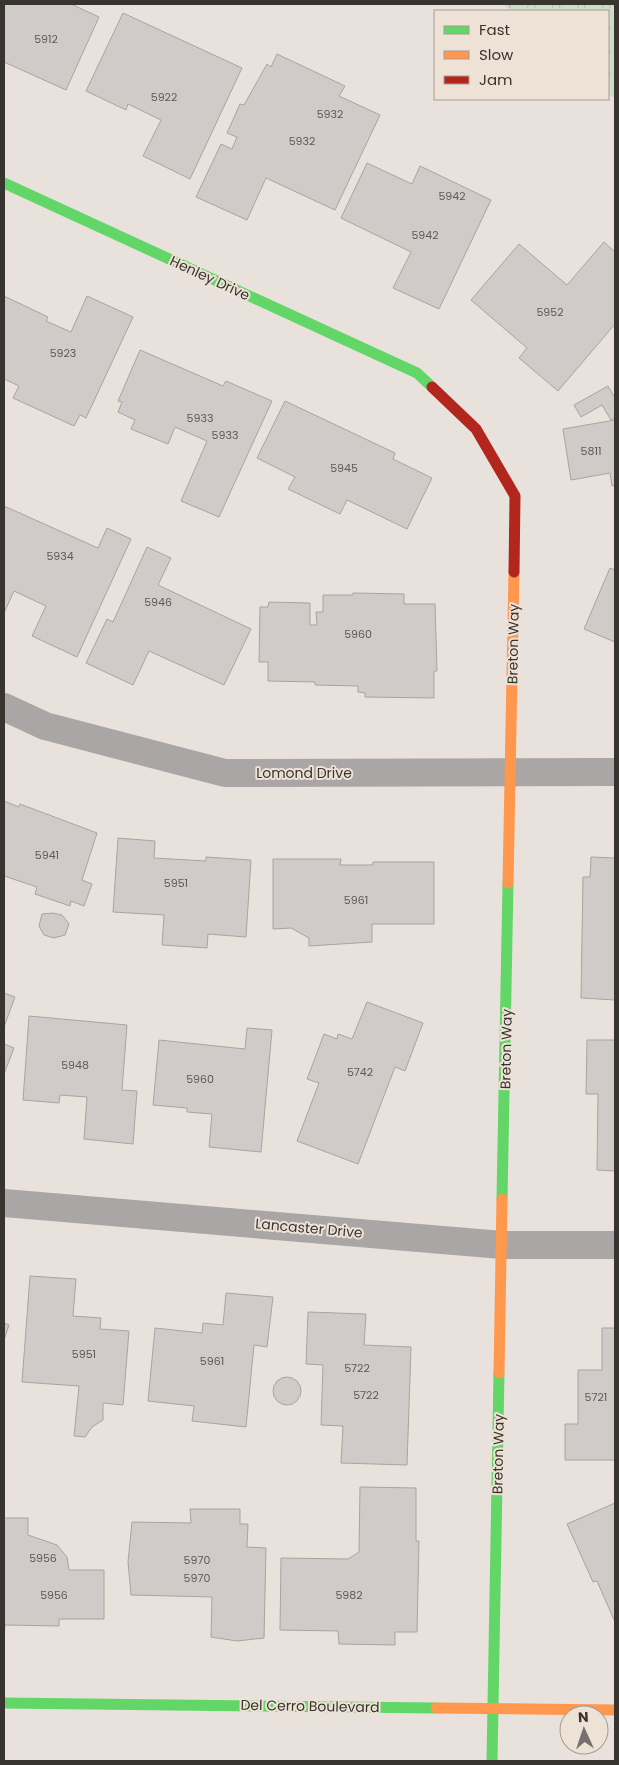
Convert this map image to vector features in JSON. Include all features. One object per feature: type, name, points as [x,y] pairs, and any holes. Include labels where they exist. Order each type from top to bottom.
[{"type":"street","name":"Henley Drive","points":[[4,183],[416,373]]},
{"type":"street","name":"Breton Way","points":[[416,373],[476,429],[515,496],[512,771],[492,1761]]},
{"type":"street","name":"Lomond Drive","points":[[4,707],[45,726],[225,774],[512,771],[615,772]]},
{"type":"street","name":"Lancaster Drive","points":[[4,1203],[502,1245],[615,1245]]},
{"type":"street","name":"Del Cerro Boulevard","points":[[4,1702],[615,1710]]},
{"type":"green space","points":[[503,4],[615,4],[615,99],[609,94],[609,10],[510,10]]},
{"type":"building","points":[[4,4],[71,4],[99,17],[66,90],[4,62]]},
{"type":"building","points":[[123,13],[242,68],[190,179],[143,156],[161,120],[128,104],[126,110],[86,91]]},
{"type":"building","points":[[277,54],[345,86],[339,96],[380,115],[335,210],[266,178],[247,220],[196,197],[221,144],[232,149],[237,137],[227,133],[240,104],[244,105],[267,64],[271,67]]},
{"type":"building","points":[[367,163],[412,184],[420,166],[491,200],[439,309],[393,288],[411,252],[341,218]]},
{"type":"building","points":[[604,242],[615,252],[615,324],[558,391],[519,358],[527,348],[471,300],[519,244],[567,285]]},
{"type":"building","points":[[4,296],[48,317],[46,321],[71,332],[87,296],[133,317],[86,418],[80,415],[74,426],[13,398],[19,386],[4,379]]},
{"type":"building","points":[[140,350],[223,386],[226,381],[272,401],[219,517],[181,501],[207,441],[175,427],[168,444],[131,429],[135,420],[118,412],[122,402],[118,401]]},
{"type":"building","points":[[608,386],[615,398],[615,418],[611,420],[602,405],[581,417],[574,405]]},
{"type":"building","points":[[285,401],[395,453],[393,459],[432,478],[407,529],[347,500],[340,514],[288,489],[295,477],[257,458]]},
{"type":"building","points":[[615,420],[615,485],[612,486],[610,473],[571,480],[563,429]]},
{"type":"building","points":[[4,506],[98,548],[107,528],[131,539],[77,657],[32,636],[46,606],[14,591],[4,613]]},
{"type":"building","points":[[147,547],[171,558],[158,585],[251,629],[224,685],[149,651],[133,685],[86,663],[107,619],[113,622]]},
{"type":"building","points":[[610,568],[615,570],[615,642],[584,629]]},
{"type":"building","points":[[353,593],[404,594],[404,604],[435,604],[437,671],[434,671],[434,698],[365,697],[365,693],[358,692],[358,686],[315,685],[315,682],[268,681],[268,662],[259,662],[260,607],[268,607],[269,602],[310,603],[310,625],[317,625],[316,612],[323,612],[323,595],[353,595]]},
{"type":"building","points":[[4,801],[19,807],[20,804],[97,833],[82,880],[92,884],[84,906],[71,901],[70,906],[35,894],[37,887],[4,876]]},
{"type":"building","points":[[118,838],[155,841],[154,858],[206,861],[206,857],[251,860],[246,937],[208,934],[207,948],[162,945],[164,915],[113,912]]},
{"type":"building","points":[[591,857],[615,858],[615,1000],[581,998],[583,877],[590,877]]},
{"type":"building","points":[[273,859],[341,859],[340,865],[373,865],[373,862],[434,862],[434,924],[372,924],[372,942],[309,946],[309,938],[291,928],[273,929]]},
{"type":"building","points":[[53,913],[62,915],[69,924],[65,935],[54,938],[44,935],[39,926],[42,914]]},
{"type":"building","points":[[4,993],[15,997],[4,1027]]},
{"type":"building","points":[[367,1002],[423,1023],[405,1071],[395,1067],[358,1164],[297,1141],[319,1083],[307,1079],[324,1034],[337,1039],[338,1034],[352,1039]]},
{"type":"building","points":[[29,1016],[127,1025],[122,1090],[137,1091],[133,1144],[84,1139],[87,1097],[60,1095],[59,1103],[23,1100]]},
{"type":"building","points":[[247,1028],[272,1030],[261,1152],[209,1147],[212,1114],[187,1112],[187,1108],[153,1105],[159,1040],[245,1049]]},
{"type":"building","points":[[587,1040],[615,1040],[615,1171],[597,1170],[598,1094],[586,1094]]},
{"type":"building","points":[[4,1044],[14,1048],[4,1074]]},
{"type":"building","points":[[30,1276],[76,1279],[73,1316],[101,1318],[100,1329],[129,1331],[123,1405],[103,1403],[103,1420],[92,1427],[85,1437],[74,1436],[79,1386],[22,1382]]},
{"type":"building","points":[[226,1293],[273,1297],[267,1347],[254,1345],[246,1427],[192,1421],[194,1406],[148,1401],[155,1328],[202,1333],[203,1323],[223,1325]]},
{"type":"building","points":[[308,1312],[366,1314],[364,1345],[411,1347],[407,1465],[341,1463],[343,1426],[321,1425],[323,1365],[306,1364]]},
{"type":"building","points":[[4,1323],[9,1325],[4,1340]]},
{"type":"building","points":[[602,1328],[615,1328],[615,1460],[565,1460],[565,1424],[578,1424],[578,1370],[602,1370]]},
{"type":"building","points":[[287,1377],[297,1381],[301,1391],[297,1401],[287,1405],[277,1401],[273,1391],[277,1381]]},
{"type":"building","points":[[360,1487],[416,1488],[416,1541],[419,1541],[417,1632],[395,1632],[395,1645],[339,1644],[338,1631],[280,1630],[281,1558],[348,1559],[359,1552]]},
{"type":"building","points":[[615,1503],[615,1622],[597,1581],[593,1582],[567,1524]]},
{"type":"building","points":[[190,1509],[240,1509],[240,1524],[248,1524],[247,1547],[266,1548],[264,1638],[237,1641],[211,1637],[212,1597],[131,1595],[128,1562],[132,1522],[191,1523]]},
{"type":"building","points":[[4,1518],[28,1518],[28,1535],[57,1545],[67,1557],[69,1570],[104,1570],[104,1619],[59,1619],[59,1626],[5,1625],[4,1638]]},
{"type":"traffic: fast","points":[[4,183],[417,373],[432,387]]},
{"type":"traffic: fast","points":[[502,1199],[508,883]]},
{"type":"traffic: fast","points":[[492,1761],[499,1373]]},
{"type":"traffic: fast","points":[[4,1703],[436,1708]]},
{"type":"traffic: slow","points":[[508,883],[514,572]]},
{"type":"traffic: slow","points":[[499,1373],[502,1199]]},
{"type":"traffic: slow","points":[[436,1708],[615,1710]]},
{"type":"traffic: jam","points":[[432,387],[476,429],[515,496],[514,572]]}]
